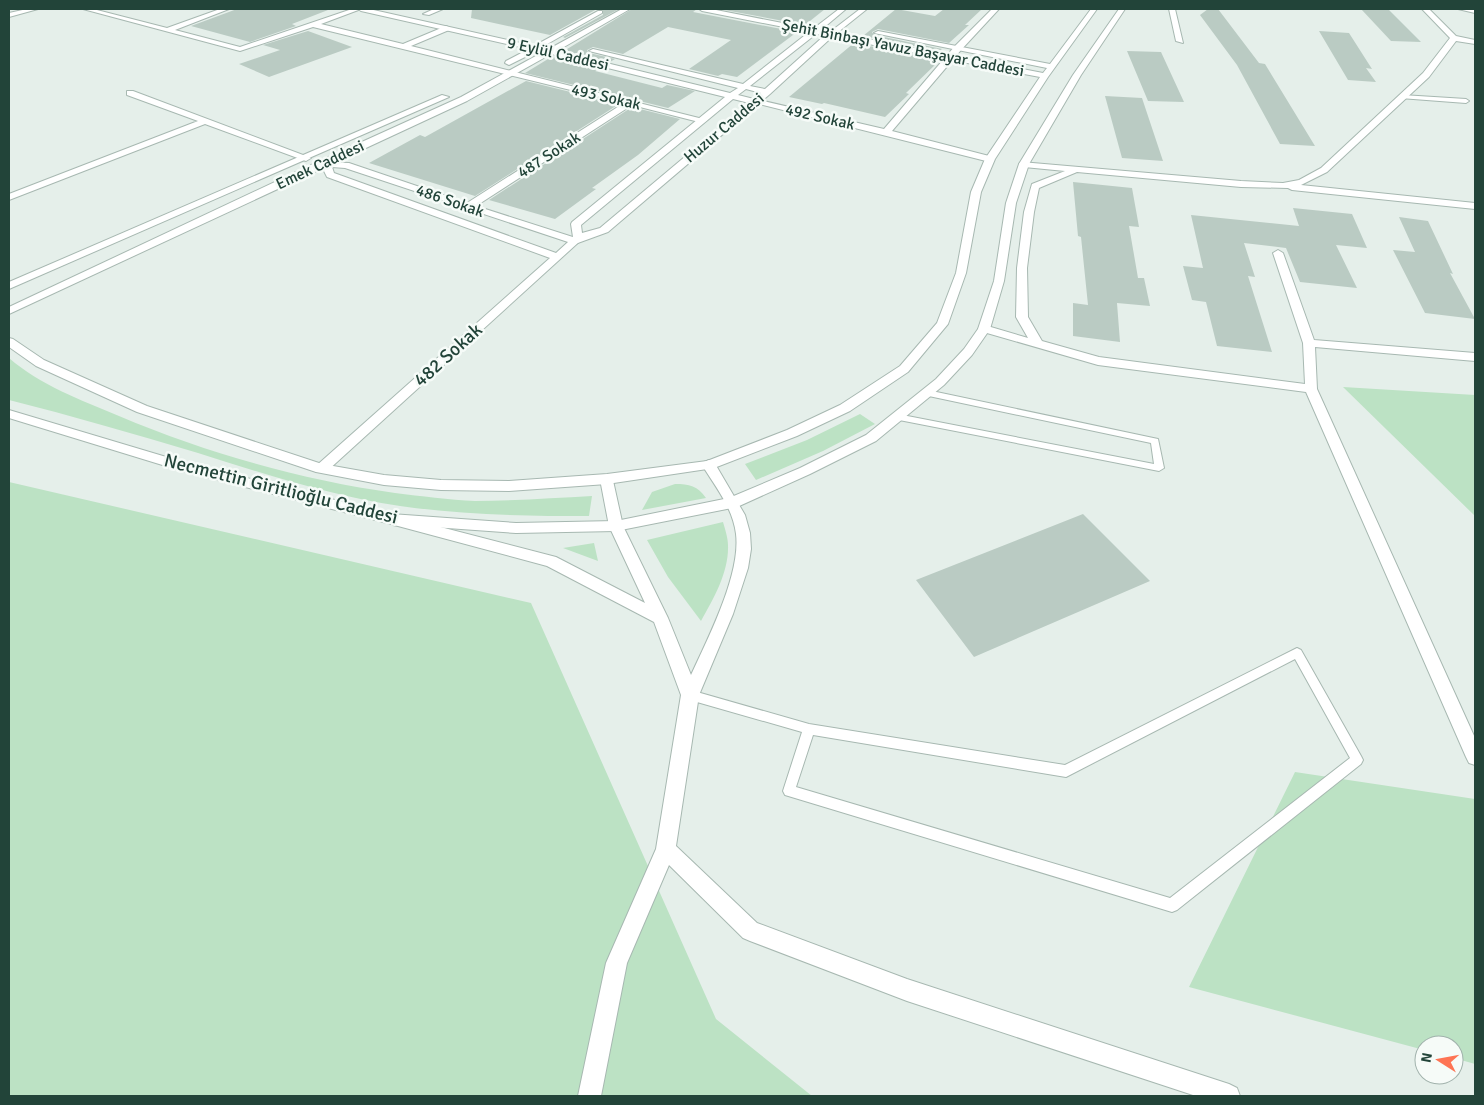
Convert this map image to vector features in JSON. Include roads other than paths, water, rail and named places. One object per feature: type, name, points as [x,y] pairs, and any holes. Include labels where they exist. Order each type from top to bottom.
[{"type":"street","points":[[9,15],[35,9]]},
{"type":"street","points":[[86,9],[240,49],[359,9]]},
{"type":"street","points":[[167,30],[226,9]]},
{"type":"street","name":"9 Eylül Caddesi","points":[[359,9],[446,28],[569,45]]},
{"type":"street","points":[[427,14],[440,9]]},
{"type":"street","name":"Emek Caddesi","points":[[9,286],[460,90],[541,42],[606,9]]},
{"type":"street","name":"Emek Caddesi","points":[[9,311],[423,119],[569,45],[627,9]]},
{"type":"street","name":"Şehit Binbaşı Yavuz Başayar Caddesi","points":[[702,9],[814,26],[830,35],[950,58],[1049,71]]},
{"type":"street","name":"Huzur Caddesi","points":[[843,9],[824,24],[814,26],[744,87],[576,224],[576,240],[604,230],[767,92],[830,35],[864,9]]},
{"type":"street","points":[[886,132],[958,48],[996,9]]},
{"type":"street","name":"Necmettin Giritlioğlu Caddesi","points":[[9,342],[40,363],[142,409],[263,452],[321,468],[384,480],[441,485],[509,486],[607,479],[709,465],[792,433],[845,408],[904,369],[942,324],[961,273],[976,192],[990,159],[1049,71],[1094,9]]},
{"type":"street","name":"Necmettin Giritlioğlu Caddesi","points":[[9,414],[182,466],[391,519],[516,528],[616,526],[732,503],[805,471],[871,438],[940,382],[968,352],[984,329],[999,281],[1011,203],[1024,164],[1077,75],[1122,9]]},
{"type":"street","points":[[1172,9],[1180,41]]},
{"type":"street","points":[[1424,9],[1454,38],[1475,42]]},
{"type":"street","points":[[1461,9],[1475,11]]},
{"type":"street","points":[[418,13],[446,18]]},
{"type":"street","name":"493 Sokak","points":[[312,24],[702,120]]},
{"type":"street","name":"Şehit Binbaşı Yavuz Başayar Caddesi","points":[[824,24],[850,28]]},
{"type":"street","points":[[402,47],[446,28]]},
{"type":"street","name":"Şehit Binbaşı Yavuz Başayar Caddesi","points":[[870,32],[958,48],[1049,71]]},
{"type":"street","points":[[1283,186],[1302,182],[1324,170],[1426,74],[1454,38]]},
{"type":"street","name":"9 Eylül Caddesi","points":[[541,42],[552,52],[755,102]]},
{"type":"street","name":"9 Eylül Caddesi","points":[[583,48],[767,92]]},
{"type":"street","points":[[130,93],[323,164]]},
{"type":"street","name":"487 Sokak","points":[[468,207],[630,102]]},
{"type":"street","name":"492 Sokak","points":[[755,102],[886,132],[990,159]]},
{"type":"street","points":[[9,197],[205,121]]},
{"type":"street","name":"486 Sokak","points":[[323,164],[346,165],[468,207],[576,240]]},
{"type":"street","name":"486 Sokak","points":[[323,164],[330,175],[557,257]]},
{"type":"street","points":[[1024,164],[1283,186],[1475,206]]},
{"type":"street","points":[[1036,342],[1022,317],[1022,268],[1029,212],[1035,186],[1076,169]]},
{"type":"street","name":"482 Sokak","points":[[321,468],[576,240]]},
{"type":"street","points":[[1278,254],[1310,343],[1311,389],[1475,757]]},
{"type":"street","points":[[984,329],[1098,360],[1311,389]]},
{"type":"street","points":[[1310,343],[1475,357]]},
{"type":"street","points":[[589,1096],[617,963],[666,849],[690,695],[726,611],[742,565],[744,534],[732,503],[709,465]]},
{"type":"street","points":[[607,479],[616,526],[660,618],[690,695]]},
{"type":"street","points":[[391,519],[551,561],[660,618]]},
{"type":"street","points":[[666,849],[750,931],[907,990],[1229,1096]]},
{"type":"lane","points":[[1402,97],[1466,101]]},
{"type":"lane","points":[[897,417],[1159,468],[1155,441],[927,393]]},
{"type":"lane","points":[[690,695],[809,729],[1066,771],[1297,654],[1357,760],[1172,905],[789,791],[809,729]]}]
